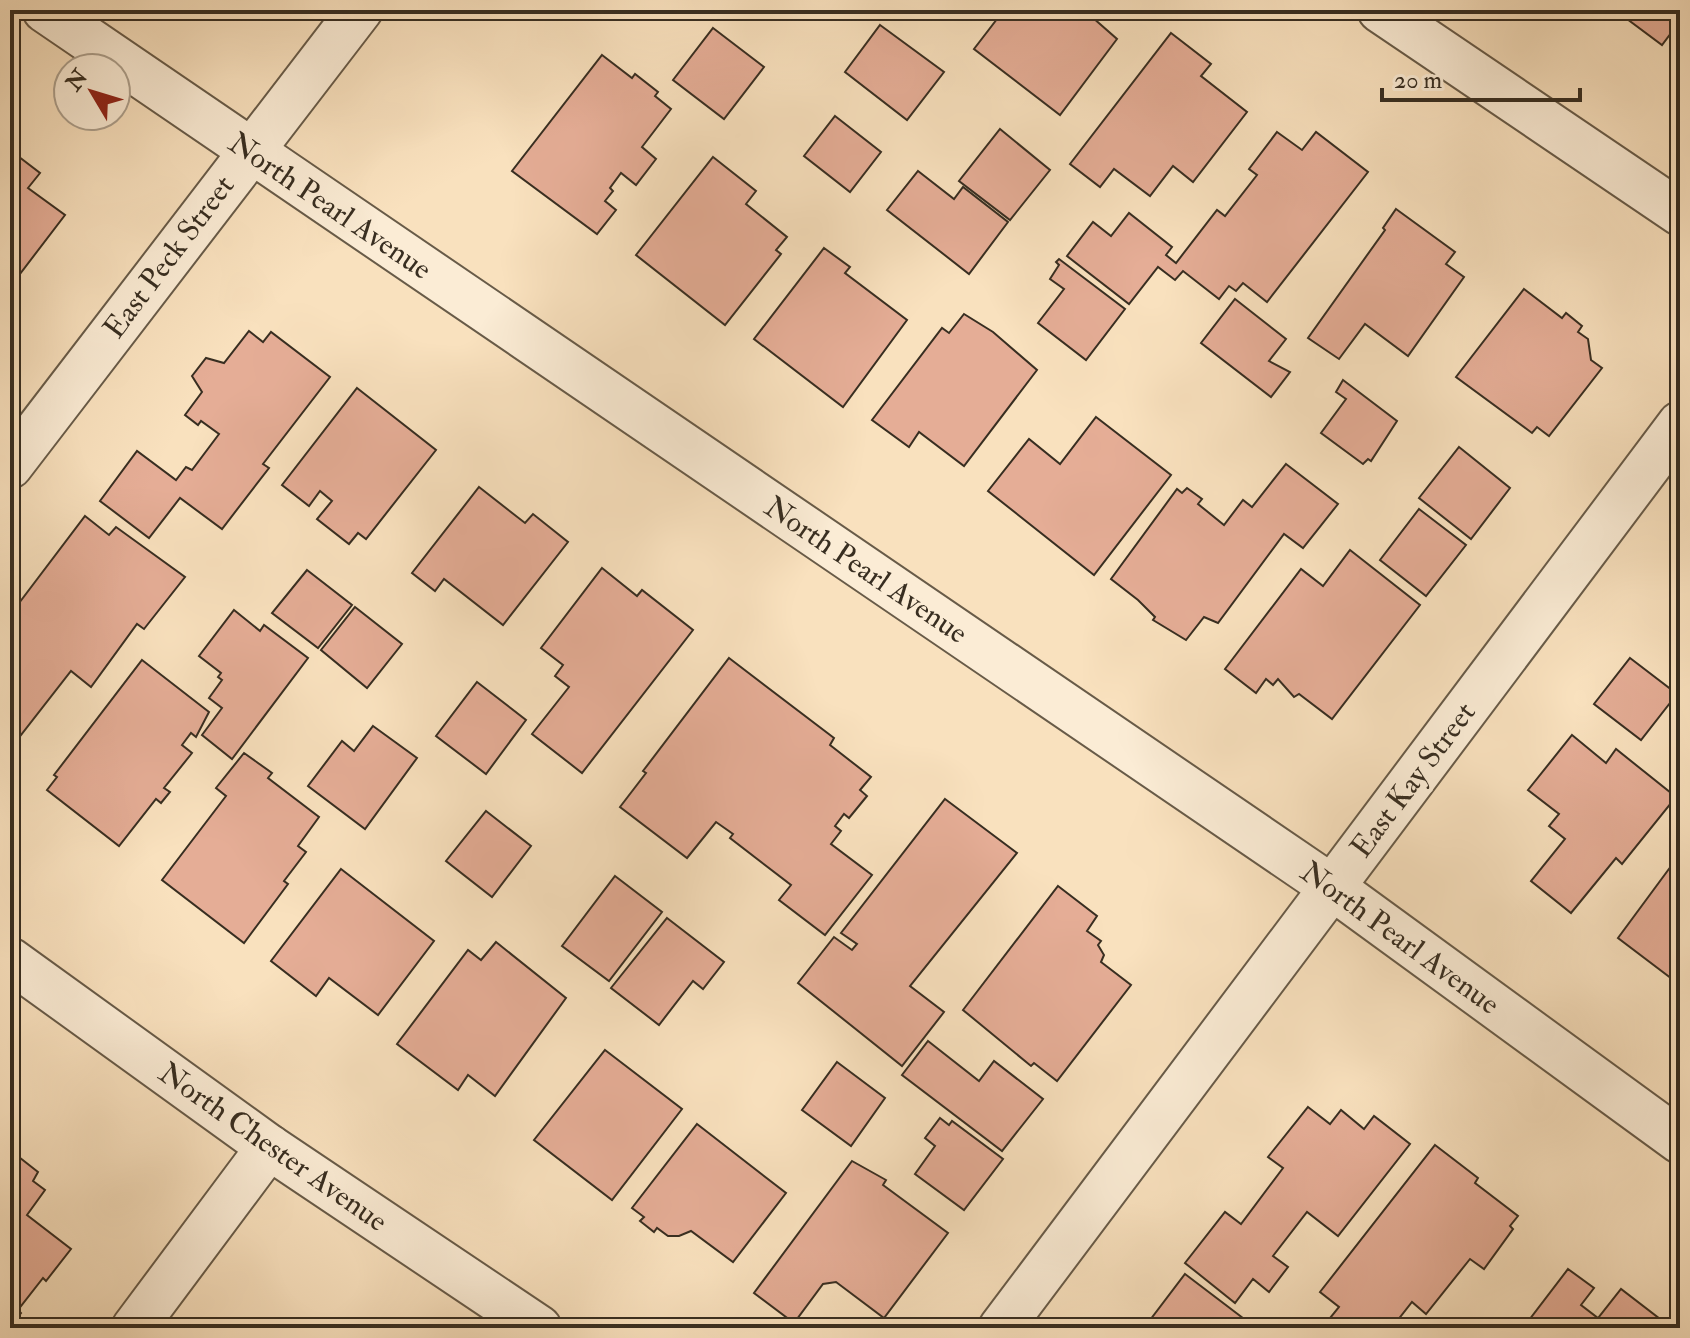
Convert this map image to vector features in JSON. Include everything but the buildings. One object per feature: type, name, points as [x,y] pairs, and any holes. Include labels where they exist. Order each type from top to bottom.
[{"type":"street","name":"North Pearl Avenue","points":[[45,10],[1333,888],[1680,1141]]},
{"type":"street","name":"East Peck Street","points":[[10,466],[360,10]]},
{"type":"street","points":[[1380,10],[1680,213]]},
{"type":"street","name":"East Kay Street","points":[[1001,1328],[1680,424]]},
{"type":"street","name":"North Chester Avenue","points":[[10,960],[269,1147],[539,1328]]},
{"type":"street","points":[[134,1328],[269,1147]]}]
